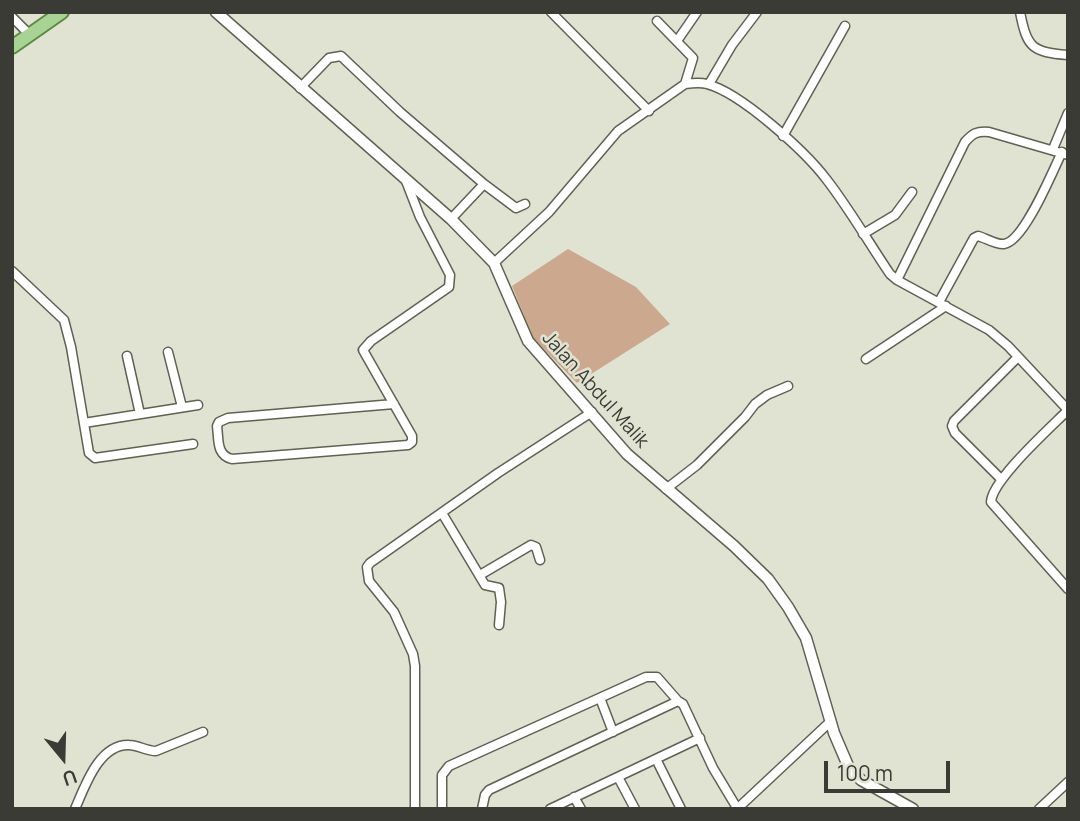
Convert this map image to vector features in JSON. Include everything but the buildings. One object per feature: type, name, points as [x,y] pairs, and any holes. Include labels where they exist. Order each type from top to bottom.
[{"type":"main road","points":[[12,47],[62,12]]},
{"type":"street","name":"Jalan Abdul Malik","points":[[216,12],[451,219],[494,263],[528,341],[627,454],[759,570],[788,607],[806,638],[831,721],[849,768],[861,780],[913,809]]},
{"type":"street","points":[[551,12],[649,111]]},
{"type":"street","points":[[677,41],[697,12]]},
{"type":"street","points":[[709,84],[732,45],[757,12]]},
{"type":"street","points":[[1020,12],[1028,42],[1033,48],[1043,53],[1068,55]]},
{"type":"street","points":[[12,17],[29,34]]},
{"type":"street","points":[[494,263],[549,212],[618,131],[685,84],[693,58],[657,21]]},
{"type":"street","points":[[783,136],[845,26]]},
{"type":"street","points":[[300,88],[329,58],[341,56],[400,112],[484,184],[516,208],[525,204]]},
{"type":"street","points":[[685,84],[709,84],[744,104],[783,136],[826,179],[897,280],[989,330],[1068,411],[1001,479],[991,497],[991,502],[1068,589]]},
{"type":"street","points":[[1052,149],[1068,113]]},
{"type":"street","points":[[866,359],[943,304],[974,238],[978,236],[1001,245],[1012,241],[1025,226],[1065,153],[989,132],[976,131],[971,134],[897,280]]},
{"type":"street","points":[[394,404],[228,418],[217,426],[220,452],[232,459],[408,446],[412,442],[412,436],[394,404],[363,353],[364,348],[449,287],[451,281],[405,181]]},
{"type":"street","points":[[451,219],[484,184]]},
{"type":"street","points":[[863,234],[895,215],[912,192]]},
{"type":"street","points":[[12,271],[64,320],[89,453],[95,458],[193,444]]},
{"type":"street","points":[[168,352],[183,407]]},
{"type":"street","points":[[127,356],[139,414]]},
{"type":"street","points":[[1001,479],[955,433],[952,426],[1018,357]]},
{"type":"street","points":[[666,489],[697,465],[755,404],[767,395],[788,386]]},
{"type":"street","points":[[84,423],[198,405]]},
{"type":"street","points":[[415,809],[413,654],[394,612],[369,581],[368,567],[498,473],[592,412]]},
{"type":"street","points":[[442,513],[485,585],[499,588],[499,625]]},
{"type":"street","points":[[480,575],[525,546],[536,547],[540,560]]},
{"type":"street","points":[[442,809],[442,775],[449,766],[646,677],[657,677],[683,704],[713,768],[737,808],[831,721]]},
{"type":"street","points":[[600,698],[613,732]]},
{"type":"street","points":[[482,809],[489,790],[678,701]]},
{"type":"street","points":[[75,809],[100,760],[108,752],[124,745],[156,751],[202,732]]},
{"type":"street","points":[[550,809],[700,738]]},
{"type":"street","points":[[656,759],[680,805],[670,809]]},
{"type":"street","points":[[618,777],[635,809]]},
{"type":"street","points":[[1039,809],[1068,782]]},
{"type":"street","points":[[575,797],[580,809]]},
{"type":"shaded area","points":[[568,249],[636,287],[670,324],[577,383],[533,338],[512,286]]}]
